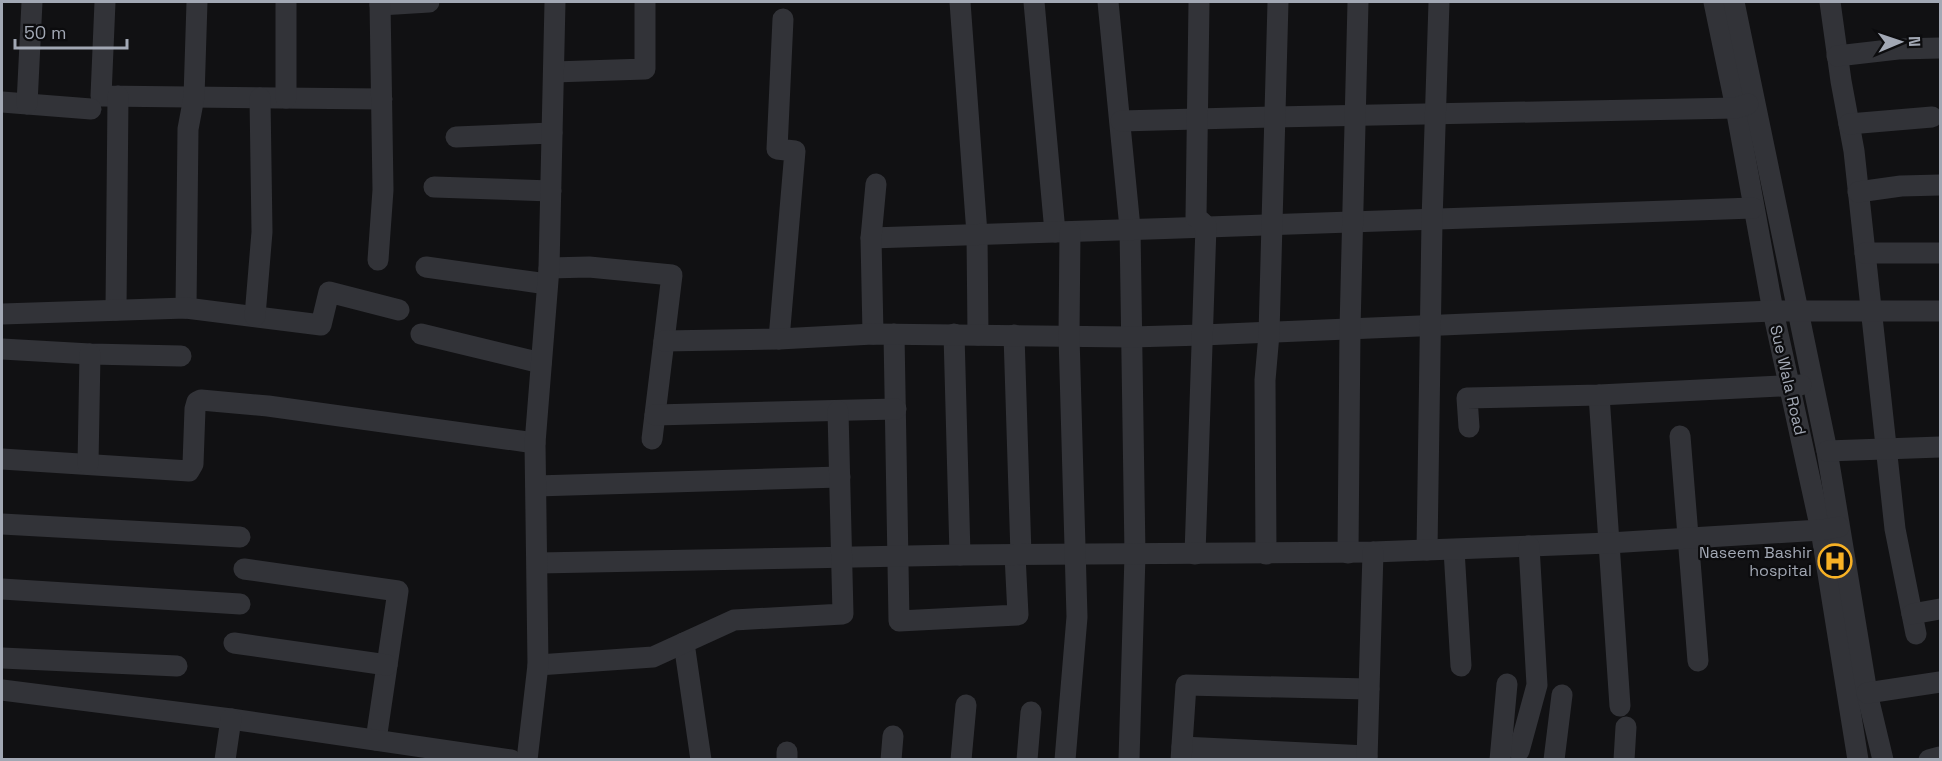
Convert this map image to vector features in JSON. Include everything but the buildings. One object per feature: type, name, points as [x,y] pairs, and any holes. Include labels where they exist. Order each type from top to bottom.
[{"type":"street","points":[[27,104],[33,2]]},
{"type":"street","points":[[105,2],[101,96],[382,99]]},
{"type":"street","points":[[186,308],[188,129],[194,97],[197,2]]},
{"type":"street","points":[[286,2],[286,98]]},
{"type":"street","points":[[378,260],[383,190],[380,3],[429,2]]},
{"type":"street","points":[[527,759],[538,665],[535,443],[548,276],[555,2]]},
{"type":"street","points":[[554,72],[645,69],[645,2]]},
{"type":"street","points":[[960,2],[976,234],[978,334]]},
{"type":"street","points":[[1034,2],[1062,232],[1069,336],[1077,617],[1065,759]]},
{"type":"street","points":[[1108,2],[1130,228],[1135,555],[1129,759]]},
{"type":"street","points":[[1195,554],[1206,226],[1196,217],[1199,2]]},
{"type":"street","points":[[1266,554],[1265,380],[1269,334],[1278,2]]},
{"type":"street","points":[[1348,552],[1350,329],[1358,2]]},
{"type":"street","points":[[1427,550],[1432,221],[1439,2]]},
{"type":"street","name":"Sue Wala Road","points":[[1714,2],[1745,105],[1753,208],[1788,386],[1830,529],[1858,759]]},
{"type":"street","points":[[1734,2],[1745,105],[1798,311],[1827,451],[1830,529],[1882,759]]},
{"type":"street","points":[[1830,2],[1858,192],[1895,529],[1914,624],[1941,609]]},
{"type":"street","points":[[779,339],[795,151],[777,148],[783,19]]},
{"type":"street","points":[[1837,56],[1898,49],[1941,48]]},
{"type":"street","points":[[116,310],[118,96]]},
{"type":"street","points":[[255,316],[262,232],[260,98]]},
{"type":"street","points":[[2,102],[91,109]]},
{"type":"street","points":[[1121,122],[1745,105]]},
{"type":"street","points":[[1849,124],[1932,117]]},
{"type":"street","points":[[456,137],[552,133]]},
{"type":"street","points":[[876,184],[871,238],[883,334],[896,410],[899,621],[1018,615],[1014,335]]},
{"type":"street","points":[[1858,192],[1901,186],[1941,185]]},
{"type":"street","points":[[434,187],[551,191]]},
{"type":"street","points":[[871,238],[1130,228],[1432,221],[1753,208]]},
{"type":"street","points":[[1865,253],[1941,253]]},
{"type":"street","points":[[426,267],[548,276],[589,267],[672,275],[652,439]]},
{"type":"street","points":[[2,314],[186,308],[321,325],[329,292],[399,310]]},
{"type":"street","points":[[664,341],[883,334],[1131,337],[1269,334],[1773,311],[1941,311]]},
{"type":"street","points":[[421,334],[541,363]]},
{"type":"street","points":[[954,334],[960,555]]},
{"type":"street","points":[[2,349],[181,356]]},
{"type":"street","points":[[88,464],[90,354]]},
{"type":"street","points":[[1469,427],[1467,398],[1599,395],[1813,383]]},
{"type":"street","points":[[1599,395],[1620,706]]},
{"type":"street","points":[[2,459],[189,471],[193,464],[195,409],[197,402],[201,400],[268,406],[535,443]]},
{"type":"street","points":[[655,416],[896,410]]},
{"type":"street","points":[[538,665],[653,657],[734,620],[843,614],[838,411]]},
{"type":"street","points":[[1680,436],[1698,661]]},
{"type":"street","points":[[1827,451],[1941,447]]},
{"type":"street","points":[[536,486],[840,477]]},
{"type":"street","points":[[2,524],[240,537]]},
{"type":"street","points":[[538,563],[960,555],[1266,554],[1454,550],[1688,539],[1830,529]]},
{"type":"street","points":[[1509,755],[1537,685],[1529,546]]},
{"type":"street","points":[[1454,550],[1461,666]]},
{"type":"street","points":[[1369,689],[1186,685],[1181,753],[1367,758],[1373,552]]},
{"type":"street","points":[[244,569],[398,591],[375,740]]},
{"type":"street","points":[[2,589],[240,604]]},
{"type":"street","points":[[234,643],[387,665]]},
{"type":"street","points":[[684,643],[702,759]]},
{"type":"street","points":[[2,658],[177,666]]},
{"type":"street","points":[[1867,693],[1941,682]]},
{"type":"street","points":[[1507,684],[1509,755]]},
{"type":"street","points":[[2,690],[231,719],[511,759]]},
{"type":"street","points":[[1554,759],[1562,695]]},
{"type":"street","points":[[961,759],[966,705]]},
{"type":"street","points":[[1027,759],[1031,712]]},
{"type":"street","points":[[225,759],[231,719]]},
{"type":"street","points":[[1624,759],[1626,727]]},
{"type":"street","points":[[891,759],[893,736]]},
{"type":"street","points":[[1929,759],[1941,757]]},
{"type":"place","name":"Naseem Bashir hospital","points":[[1835,561]]}]
